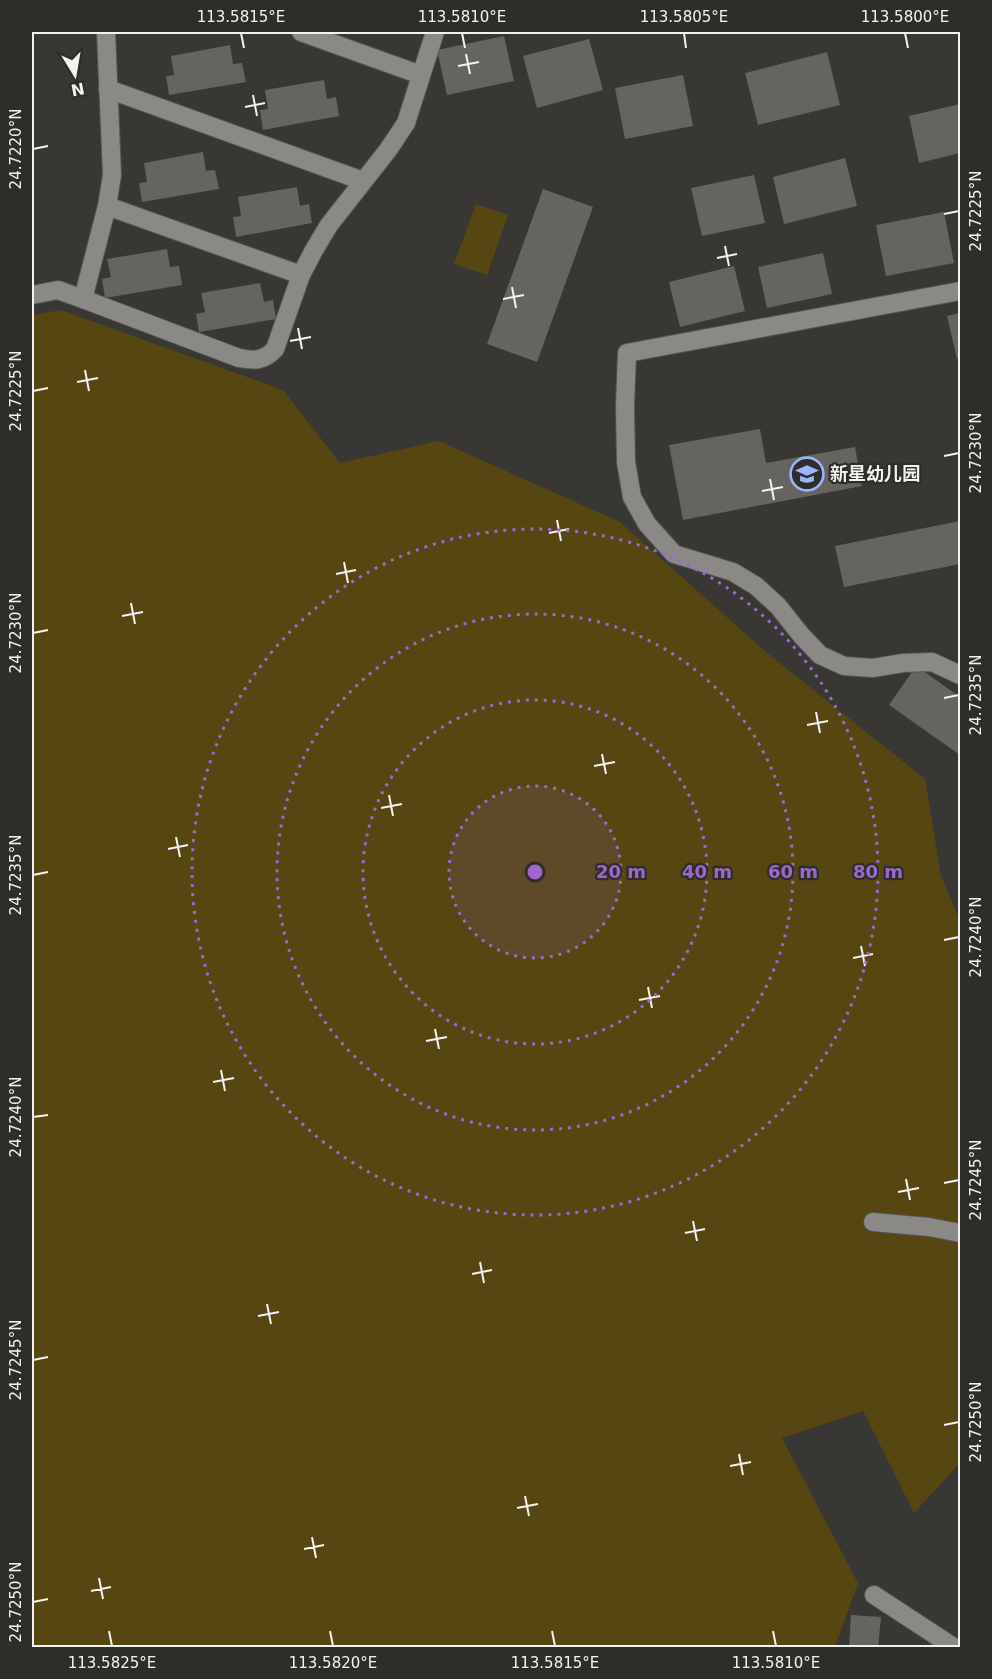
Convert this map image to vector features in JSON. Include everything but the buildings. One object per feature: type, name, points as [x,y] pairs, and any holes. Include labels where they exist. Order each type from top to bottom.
[{"type":"street","points":[[83,299],[107,206],[112,175],[106,32]]},
{"type":"street","points":[[302,32],[421,75]]},
{"type":"street","points":[[32,295],[58,290],[239,358],[261,360],[270,355],[279,340],[301,275],[314,250],[329,225],[388,150],[406,123],[435,32]]},
{"type":"street","points":[[108,89],[363,181]]},
{"type":"street","points":[[107,206],[301,275]]},
{"type":"street","points":[[960,291],[627,353],[625,406],[626,462],[633,497],[647,524],[674,554],[733,572],[756,586],[778,606],[820,656],[844,666],[873,668],[903,663],[932,662],[960,675]]},
{"type":"street","points":[[873,1222],[929,1227],[960,1233]]},
{"type":"street","points":[[874,1595],[956,1647]]},
{"type":"shaded area","points":[[476,204],[508,215],[487,275],[454,264]]},
{"type":"shaded area","points":[[61,310],[283,390],[340,463],[439,441],[620,522],[766,652],[925,779],[941,876],[960,921],[960,1463],[914,1513],[863,1411],[782,1438],[858,1583],[835,1647],[32,1648],[32,315]]},
{"type":"place","name":"新星幼儿园","points":[[807,474]]}]
